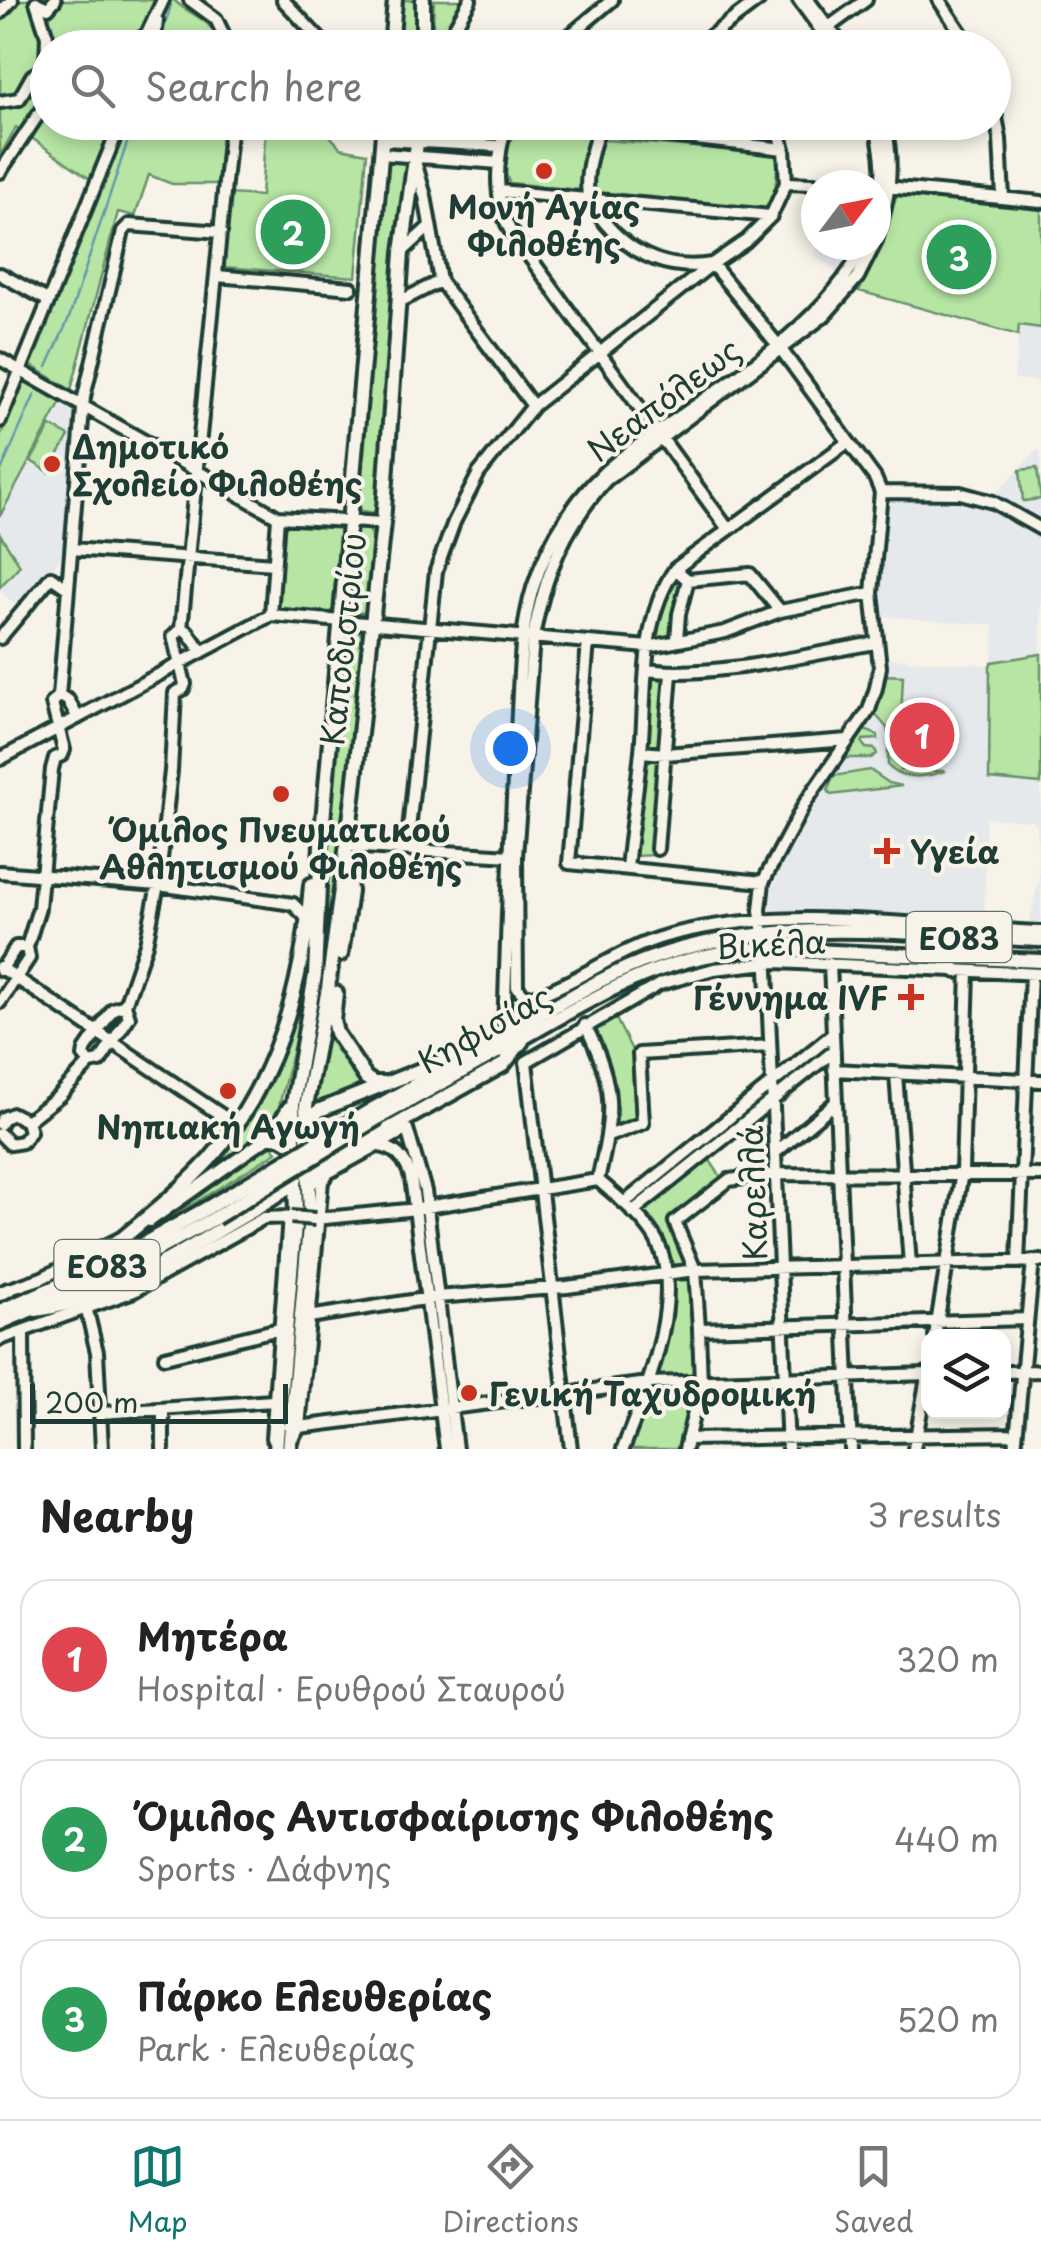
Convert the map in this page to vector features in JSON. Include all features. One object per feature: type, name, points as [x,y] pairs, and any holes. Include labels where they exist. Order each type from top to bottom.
[{"type":"main road","points":[[393,30],[396,0]]},
{"type":"main road","points":[[423,0],[423,30]]},
{"type":"main road","name":"Καποδιστρίου","points":[[274,1449],[295,1180],[294,1091],[315,975],[321,844],[383,140]]},
{"type":"main road","name":"Καποδιστρίου","points":[[290,1446],[309,1235],[306,1120],[347,846],[382,523],[402,252],[418,140]]},
{"type":"main road","points":[[124,1237],[211,1158],[236,1124],[267,1069],[288,1020],[300,976],[312,871],[321,844]]},
{"type":"main road","points":[[347,846],[350,892],[334,1029],[361,1074],[374,1082],[388,1082]]},
{"type":"main road","name":"Κηφισίας","points":[[376,1114],[656,968],[724,952],[877,933],[970,932],[1041,940]]},
{"type":"main road","name":"Κηφισίας","points":[[0,1323],[113,1274],[499,1038],[643,961],[705,944],[1041,962]]},
{"type":"main road","points":[[942,957],[963,971]]},
{"type":"main road","points":[[309,1189],[314,1175],[503,1065],[527,1035]]},
{"type":"main road","points":[[325,1170],[292,1145],[306,1120],[320,1110],[499,1038]]},
{"type":"main road","points":[[406,1130],[438,1111],[464,1088]]},
{"type":"main road","points":[[260,1142],[283,1120],[294,1091]]},
{"type":"main road","points":[[36,1310],[68,1305],[124,1284],[270,1199],[295,1180],[306,1159]]},
{"type":"main road","points":[[270,1199],[287,1200],[292,1216]]},
{"type":"main road","name":"Κηφισίας","points":[[0,1311],[212,1213]]},
{"type":"street","points":[[0,13],[12,0]]},
{"type":"street","points":[[35,1],[48,8],[54,0]]},
{"type":"street","points":[[151,30],[163,0]]},
{"type":"street","points":[[190,0],[216,19],[221,30]]},
{"type":"street","points":[[283,0],[311,30]]},
{"type":"street","points":[[454,30],[470,0]]},
{"type":"street","points":[[720,30],[759,0]]},
{"type":"street","points":[[798,0],[826,29]]},
{"type":"street","points":[[808,0],[826,29]]},
{"type":"street","points":[[826,29],[866,0]]},
{"type":"street","points":[[939,0],[959,30]]},
{"type":"street","points":[[35,1],[45,30]]},
{"type":"street","points":[[576,30],[610,1]]},
{"type":"street","points":[[0,102],[19,100],[30,80]]},
{"type":"street","points":[[0,172],[30,127]]},
{"type":"street","points":[[0,421],[114,140]]},
{"type":"street","points":[[182,629],[229,140]]},
{"type":"street","points":[[501,140],[500,204],[510,230],[728,529]]},
{"type":"street","points":[[595,140],[591,150],[588,199],[625,244],[655,260],[684,266],[712,264]]},
{"type":"street","points":[[716,140],[784,149]]},
{"type":"street","points":[[407,849],[436,571],[454,522],[479,474],[533,406],[712,264],[746,242],[771,216],[786,183],[781,140]]},
{"type":"street","name":"Νεαπόλεως","points":[[879,140],[882,170]]},
{"type":"street","name":"Νεαπόλεως","points":[[887,170],[891,152],[888,140]]},
{"type":"street","points":[[1000,140],[1003,198]]},
{"type":"street","points":[[417,155],[499,146]]},
{"type":"street","points":[[382,147],[417,155],[499,162]]},
{"type":"street","points":[[417,155],[440,281],[533,406]]},
{"type":"street","points":[[786,183],[801,184]]},
{"type":"street","points":[[891,188],[1041,202]]},
{"type":"street","points":[[499,190],[771,216]]},
{"type":"street","points":[[54,758],[64,750],[52,703],[58,696],[84,406],[124,231],[130,225],[221,232]]},
{"type":"street","points":[[402,252],[428,227]]},
{"type":"street","name":"Νεαπόλεως","points":[[779,348],[833,292],[856,260]]},
{"type":"street","name":"Νεαπόλεως","points":[[499,1038],[532,592],[559,529],[602,475],[840,300],[866,260]]},
{"type":"street","points":[[588,642],[569,863],[763,882],[804,804],[872,700],[880,667],[872,593],[880,492],[875,478],[712,264]]},
{"type":"street","points":[[0,274],[49,300]]},
{"type":"street","points":[[217,276],[351,288]]},
{"type":"street","points":[[399,302],[440,281]]},
{"type":"street","points":[[0,358],[278,517],[382,523]]},
{"type":"street","points":[[626,868],[654,610],[675,570],[848,442]]},
{"type":"street","points":[[880,492],[960,494],[993,502],[1041,529]]},
{"type":"street","points":[[271,615],[278,517]]},
{"type":"street","points":[[72,550],[274,564]]},
{"type":"street","points":[[675,570],[688,580],[750,574],[780,611]]},
{"type":"street","points":[[0,638],[50,577],[67,588]]},
{"type":"street","points":[[678,640],[679,614],[688,580]]},
{"type":"street","points":[[0,759],[271,615],[648,647],[725,632],[780,611],[872,593]]},
{"type":"street","points":[[182,629],[202,652]]},
{"type":"street","points":[[27,1121],[90,1064],[100,1061],[129,1016],[125,1005],[146,944],[158,885],[172,771],[176,693],[185,684],[172,636],[182,629]]},
{"type":"street","points":[[647,670],[671,673],[875,643]]},
{"type":"street","points":[[657,849],[671,673]]},
{"type":"street","points":[[159,674],[176,693]]},
{"type":"street","points":[[58,696],[68,700],[78,718]]},
{"type":"street","points":[[39,738],[47,754],[54,758]]},
{"type":"street","points":[[640,752],[665,754],[848,740]]},
{"type":"street","points":[[0,1002],[30,958],[27,948],[40,908],[54,758]]},
{"type":"street","points":[[347,846],[512,856]]},
{"type":"street","name":"Νεαπόλεως","points":[[512,856],[517,980],[521,993],[530,998],[664,936],[760,920]]},
{"type":"street","points":[[0,872],[158,885],[292,904],[308,919]]},
{"type":"street","name":"Καρελλά","points":[[763,882],[760,920],[773,1100],[787,1443]]},
{"type":"street","points":[[760,920],[970,932],[1041,932]]},
{"type":"street","points":[[27,948],[16,947],[1,969],[236,1124]]},
{"type":"street","name":"Βικέλα","points":[[540,1190],[526,1062],[660,984],[765,949],[830,964],[1036,974]]},
{"type":"street","points":[[830,964],[851,1449]]},
{"type":"street","points":[[936,1329],[962,1172],[963,971]]},
{"type":"street","points":[[1018,1262],[1026,1080],[1036,974]]},
{"type":"street","points":[[90,1064],[84,1054],[115,1006],[125,1005]]},
{"type":"street","points":[[585,1026],[602,1058],[612,1104],[598,1180]]},
{"type":"street","points":[[628,1208],[833,1034]]},
{"type":"street","points":[[608,1136],[643,1123],[639,1054],[770,1046]]},
{"type":"street","points":[[628,1208],[834,1051]]},
{"type":"street","points":[[834,1070],[1041,1081]]},
{"type":"street","points":[[896,1074],[910,1266]]},
{"type":"street","points":[[775,1153],[836,1102]]},
{"type":"street","points":[[0,1124],[3,1118],[14,1114],[27,1121],[30,1132],[22,1142],[12,1144],[1,1138]]},
{"type":"street","points":[[290,1446],[299,1427],[316,1220],[325,1170],[406,1130],[421,1208],[446,1408],[456,1449]]},
{"type":"street","points":[[3,1292],[42,1278],[124,1237],[168,1210],[260,1142],[274,1137],[292,1145]]},
{"type":"street","points":[[378,1146],[392,1150],[406,1164],[421,1208]]},
{"type":"street","points":[[1016,1434],[850,1435],[787,1443],[686,1444],[701,1383],[699,1328],[695,1270],[675,1222],[729,1180],[776,1174],[1041,1174]]},
{"type":"street","points":[[0,1340],[87,1311],[150,1283],[264,1218],[292,1216],[316,1220],[598,1180]]},
{"type":"street","points":[[598,1180],[656,1238],[669,1273],[649,1384],[622,1449]]},
{"type":"street","points":[[540,1190],[571,1449]]},
{"type":"street","points":[[274,1449],[273,1401],[292,1216]]},
{"type":"street","points":[[309,1317],[432,1298],[695,1270],[1037,1261],[1027,1319],[1015,1449]]},
{"type":"street","points":[[87,1311],[97,1352],[102,1449]]},
{"type":"street","points":[[699,1328],[1027,1319]]},
{"type":"street","points":[[165,1357],[279,1329]]},
{"type":"street","points":[[23,1333],[24,1449]]},
{"type":"street","points":[[1011,1372],[1041,1371]]},
{"type":"street","points":[[299,1427],[649,1384],[921,1373]]},
{"type":"street","points":[[101,1413],[273,1401]]},
{"type":"street","points":[[446,1408],[446,1449]]},
{"type":"street","points":[[163,1449],[164,1410]]},
{"type":"street","points":[[914,1449],[921,1412]]},
{"type":"shaded area","points":[[822,260],[849,260],[839,275]]},
{"type":"shaded area","points":[[1019,324],[1041,328],[1041,394],[1037,381],[1014,379]]},
{"type":"shaded area","name":"Δημοτικό Σχολείο Φιλοθέης","points":[[61,402],[80,413],[68,548],[21,610],[0,591],[20,565],[0,534],[0,516]]},
{"type":"shaded area","points":[[1037,450],[1041,451],[1041,523],[1019,513],[997,492]]},
{"type":"shaded area","points":[[905,484],[970,492],[1041,527],[1041,654],[992,662],[994,625],[879,616],[875,593],[891,486]]},
{"type":"shaded area","name":"Υγεία","points":[[880,658],[990,665],[989,778],[1041,784],[1041,927],[1028,927],[1039,879],[1037,827],[1032,821],[986,818],[984,924],[770,916],[772,889],[811,801],[868,719]]},
{"type":"green space","points":[[0,0],[174,0],[212,29],[30,30],[30,137],[16,127],[0,156]]},
{"type":"green space","points":[[402,0],[420,0],[419,30],[400,30]]},
{"type":"green space","points":[[434,0],[463,0],[447,30],[433,30]]},
{"type":"green space","points":[[35,140],[221,140],[218,184],[172,184],[149,175],[135,216],[118,212],[71,390],[29,364],[100,186]]},
{"type":"green space","points":[[265,140],[334,140],[341,148],[367,153],[356,277],[223,267],[229,194],[261,196]]},
{"type":"green space","points":[[510,140],[589,140],[585,186],[580,190],[510,183],[505,170]]},
{"type":"green space","points":[[604,140],[773,153],[778,159],[774,202],[767,209],[597,195],[592,192],[598,146]]},
{"type":"green space","points":[[386,158],[408,160],[408,165],[377,506],[373,513],[355,511]]},
{"type":"green space","points":[[897,193],[1041,202],[1041,328],[1019,325],[1018,335],[859,291],[875,260],[891,260],[891,215]]},
{"type":"green space","points":[[24,379],[61,402],[0,516],[0,437]]},
{"type":"green space","points":[[51,426],[69,436],[49,472],[31,461]]},
{"type":"green space","points":[[1037,468],[1041,499],[1023,501],[1020,470]]},
{"type":"green space","points":[[279,523],[340,528],[332,618],[276,611]]},
{"type":"green space","points":[[356,529],[372,534],[364,613],[350,612],[347,603]]},
{"type":"green space","points":[[0,534],[20,565],[0,587]]},
{"type":"green space","points":[[681,573],[686,575],[670,637],[657,641],[658,615]]},
{"type":"green space","points":[[348,629],[358,630],[365,639],[323,981],[331,778]]},
{"type":"green space","points":[[1041,654],[1041,784],[989,779],[990,665]]},
{"type":"green space","points":[[654,671],[668,673],[661,751],[646,749]]},
{"type":"green space","points":[[884,675],[903,676],[900,741],[890,741],[887,728],[875,714]]},
{"type":"green space","points":[[862,729],[878,735],[878,739],[862,743],[877,754],[871,758],[846,758],[845,754]]},
{"type":"green space","points":[[888,750],[900,751],[901,770],[945,771],[923,776],[900,774],[888,766]]},
{"type":"green space","points":[[645,756],[662,758],[653,855],[635,856]]},
{"type":"green space","points":[[870,770],[889,783],[902,786],[831,795],[828,790],[833,776]]},
{"type":"green space","points":[[311,942],[305,999],[276,1119],[266,1131],[170,1203],[269,1080],[292,1023]]},
{"type":"green space","points":[[613,1013],[634,1054],[639,1121],[618,1130],[612,1126],[609,1075],[590,1028]]},
{"type":"green space","points":[[326,1026],[365,1083],[309,1105]]},
{"type":"green space","points":[[272,1146],[277,1152],[169,1219],[259,1150]]},
{"type":"green space","points":[[709,1159],[721,1177],[670,1216],[690,1263],[673,1265],[668,1247],[638,1213]]},
{"type":"green space","points":[[692,1280],[699,1380],[653,1380],[671,1281]]},
{"type":"green space","points":[[698,1386],[682,1449],[627,1449],[651,1388]]},
{"type":"waterway","points":[[163,30],[171,5]]},
{"type":"waterway","points":[[47,367],[69,318],[128,140]]},
{"type":"waterway","points":[[0,473],[35,394]]},
{"type":"place","name":"Μονή Αγίας Φιλοθέης","points":[[544,171]]},
{"type":"place","name":"Όμιλος Αντισφαίρισης Φιλοθέης","points":[[293,232]]},
{"type":"place","name":"Πάρκο Ελευθερίας","points":[[959,257]]},
{"type":"place","name":"Δημοτικό Σχολείο Φιλοθέης","points":[[52,464]]},
{"type":"place","name":"Μητέρα","points":[[922,735]]},
{"type":"place","name":"Όμιλος Πνευματικού Αθλητισμού Φιλοθέης","points":[[281,794]]},
{"type":"place","name":"Υγεία","points":[[887,851]]},
{"type":"place","name":"Γέννημα IVF","points":[[911,997]]},
{"type":"place","name":"Νηπιακή Αγωγή","points":[[228,1091]]},
{"type":"place","name":"Γενική Ταχυδρομική","points":[[469,1393]]}]
